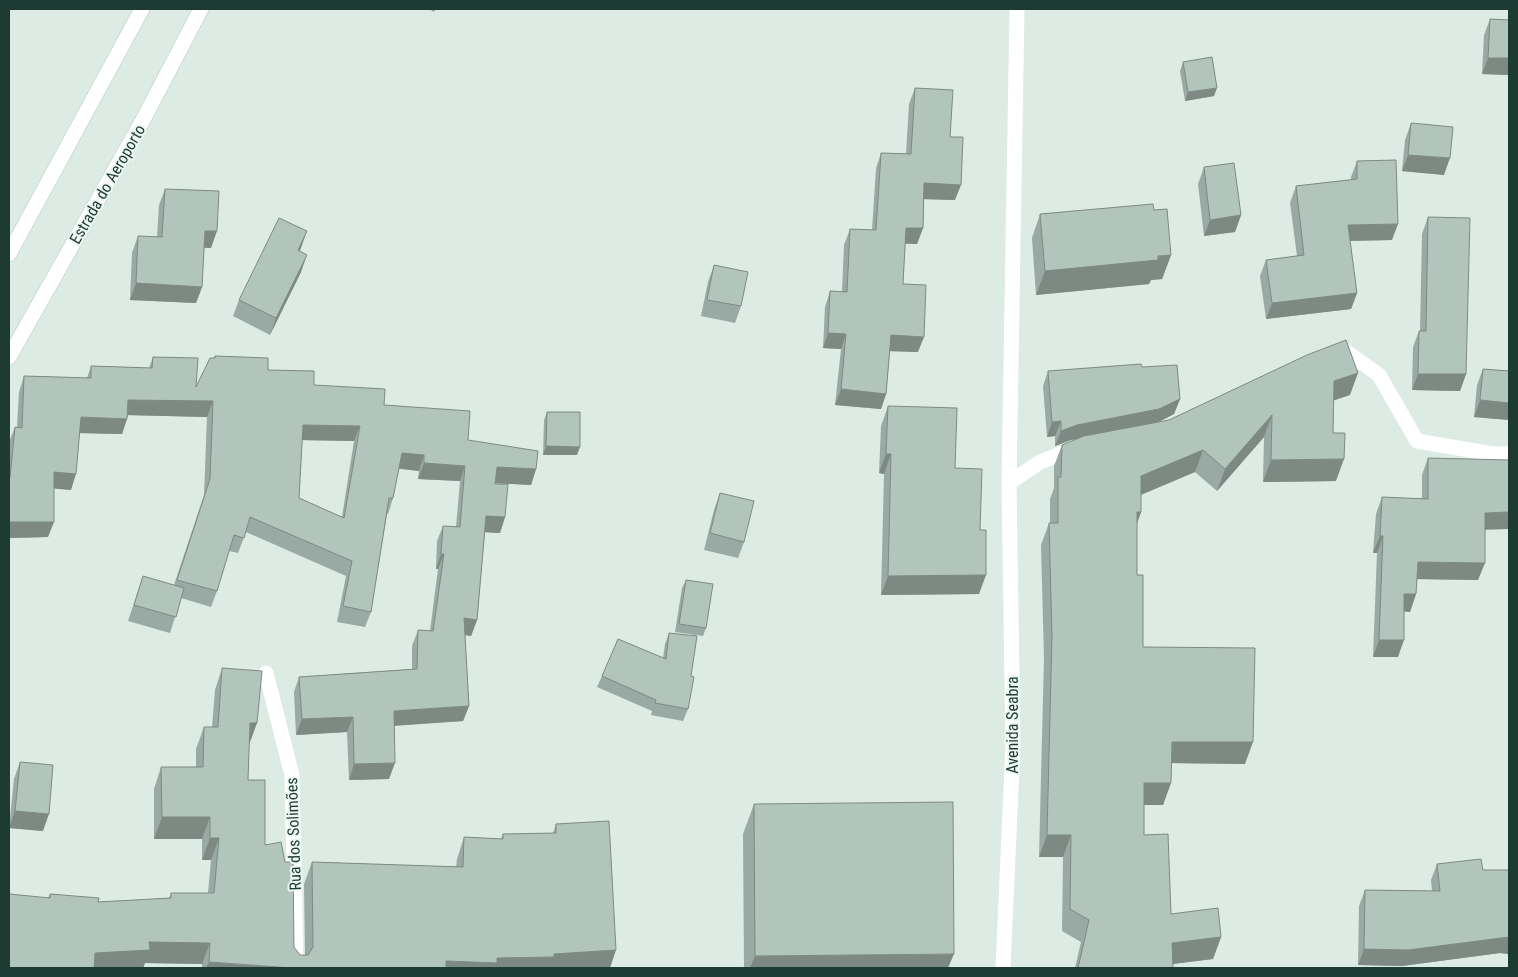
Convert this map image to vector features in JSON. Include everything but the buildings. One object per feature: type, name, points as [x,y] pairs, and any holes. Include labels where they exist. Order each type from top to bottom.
[{"type":"street","points":[[9,254],[142,9]]},
{"type":"street","name":"Estrada do Aeroporto","points":[[9,357],[144,118],[201,9]]},
{"type":"street","name":"Avenida Seabra","points":[[1003,968],[1013,744],[1009,483],[1017,9]]},
{"type":"street","points":[[1325,357],[1344,350],[1379,374],[1417,441],[1493,454],[1509,454]]},
{"type":"street","points":[[1009,483],[1040,462],[1073,449],[1092,445]]},
{"type":"street","name":"Rua dos Solimões","points":[[266,673],[292,775],[296,968]]}]
